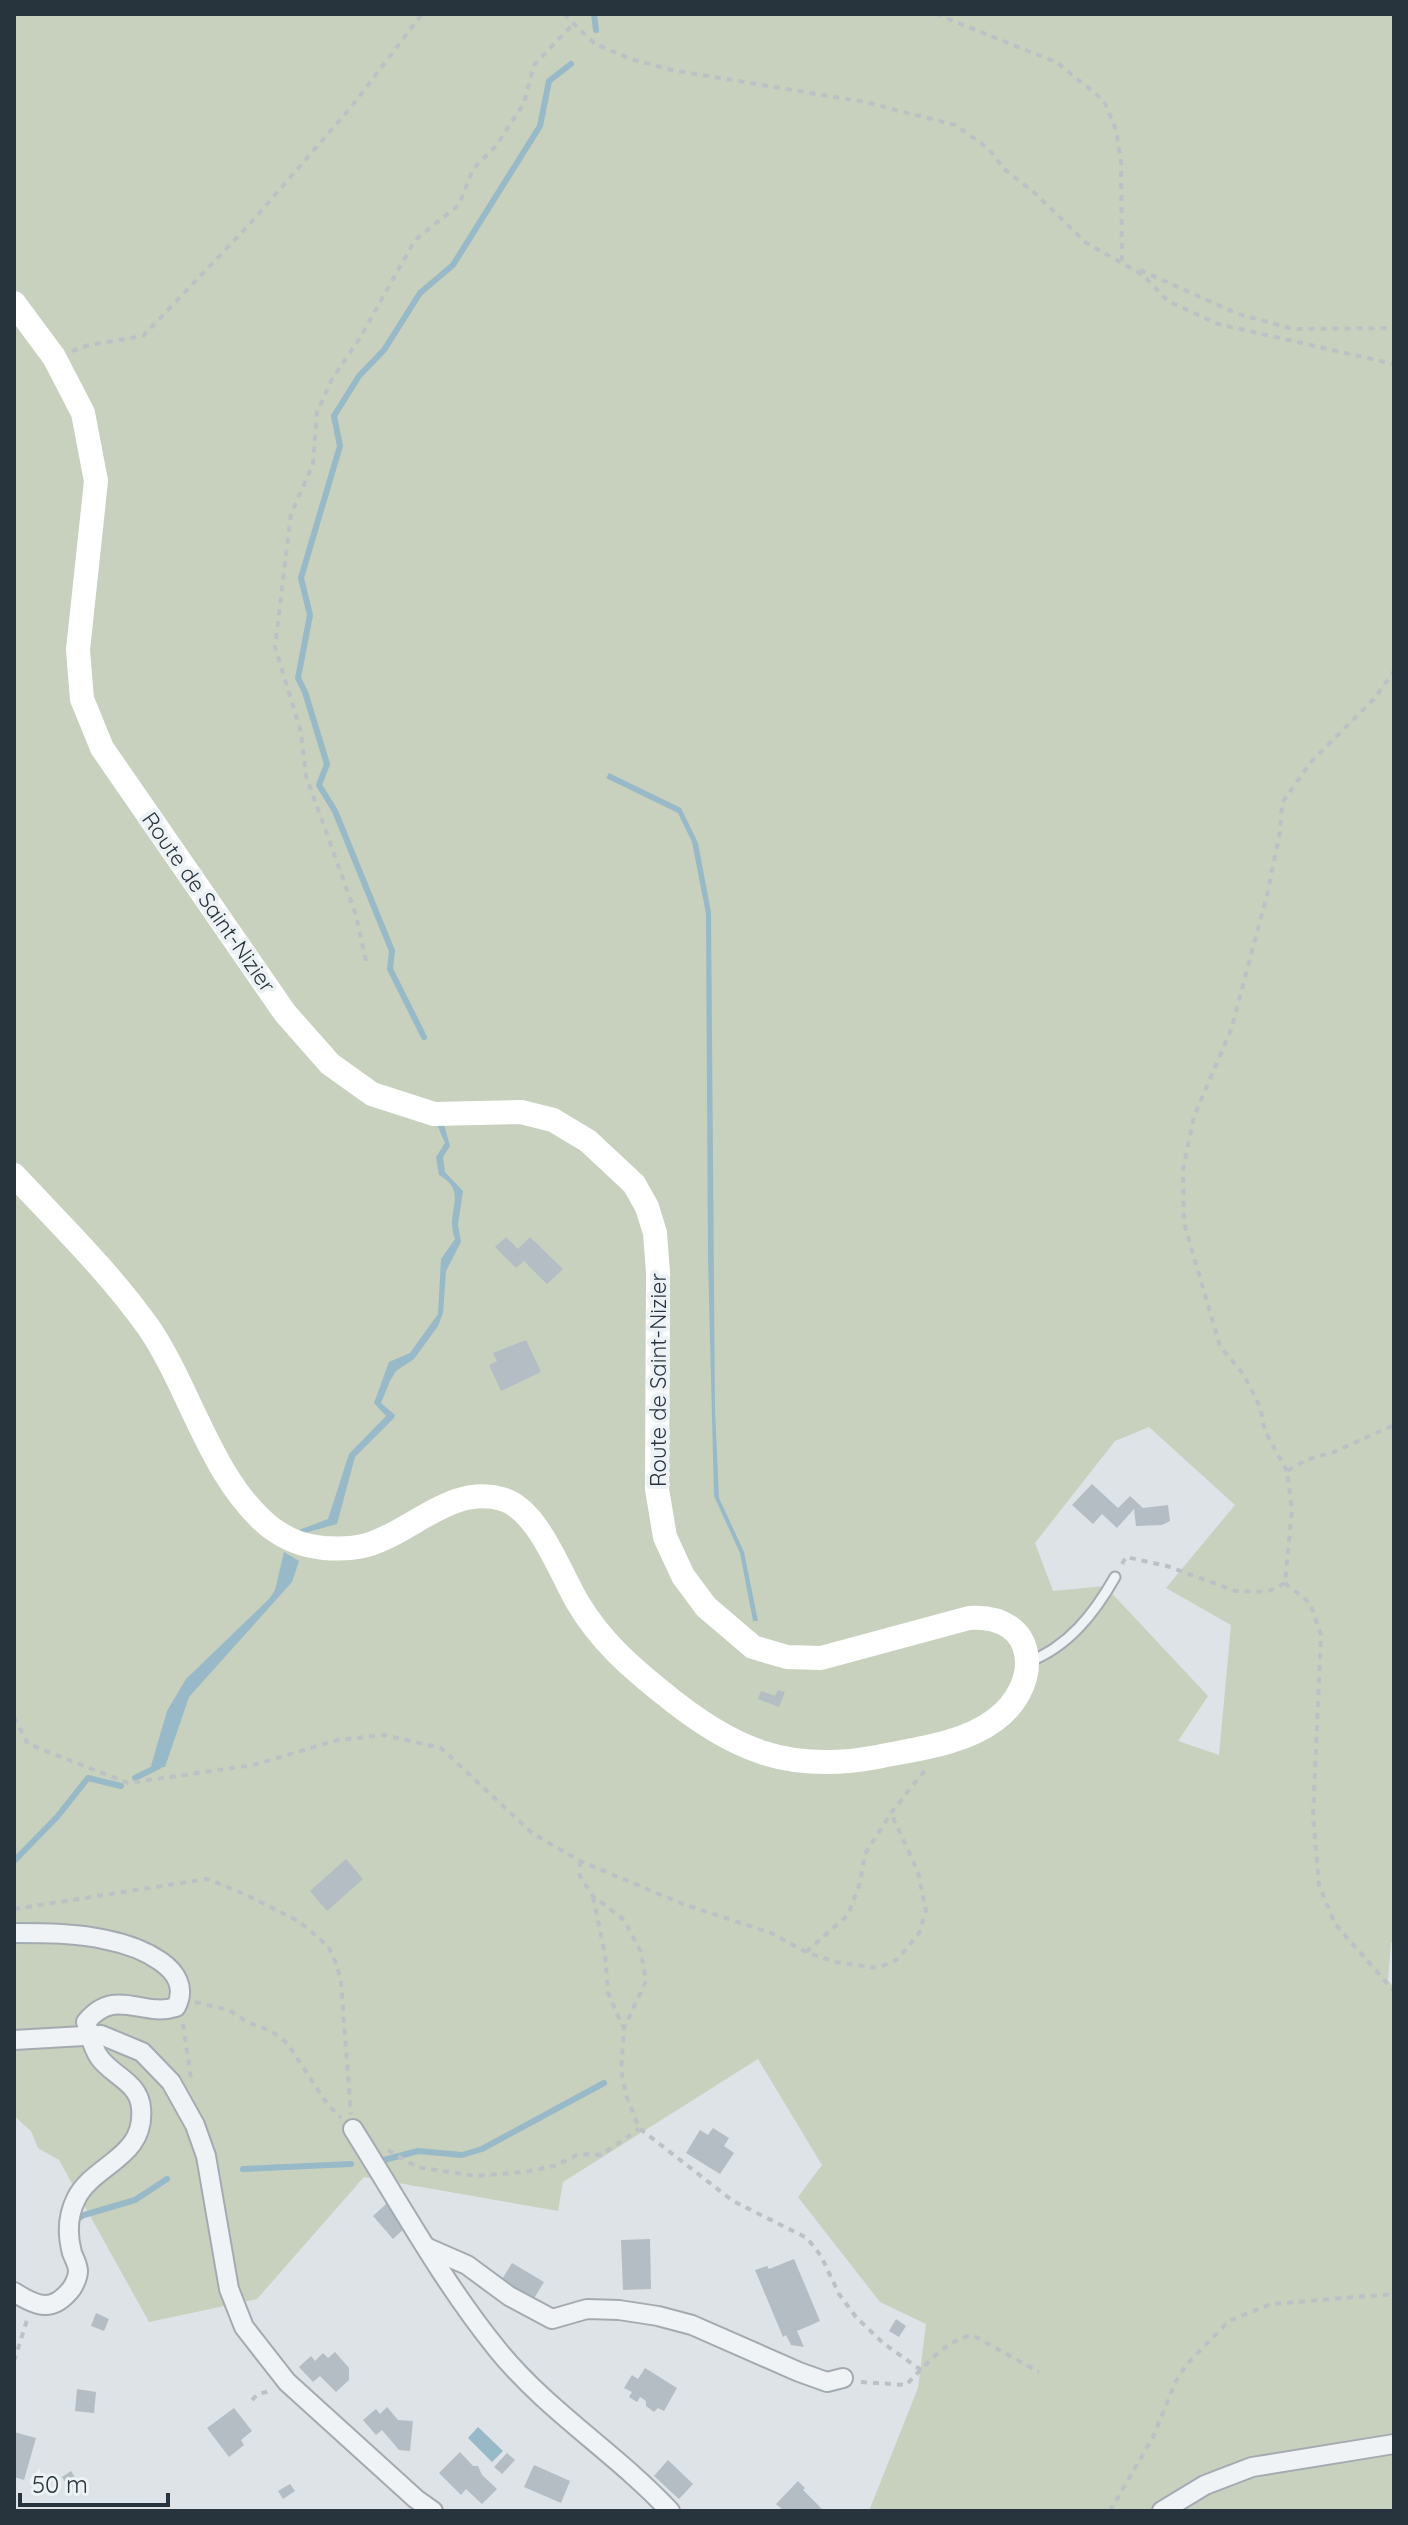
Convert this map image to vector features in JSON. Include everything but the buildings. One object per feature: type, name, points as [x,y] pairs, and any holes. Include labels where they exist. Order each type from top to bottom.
[{"type":"main road","name":"Route de Saint-Nizier","points":[[14,303],[54,357],[83,413],[96,481],[78,650],[82,699],[102,748],[285,1013],[330,1064],[372,1094],[434,1114],[521,1112],[553,1120],[588,1141],[634,1184],[655,1233],[657,1489],[665,1537],[683,1576],[706,1607],[753,1647],[787,1657],[821,1658],[917,1630],[984,1617],[1003,1622],[1018,1634],[1028,1662]]},
{"type":"main road","points":[[14,1175],[99,1267],[148,1328],[168,1359],[231,1480],[248,1505],[287,1538],[301,1544],[340,1549],[367,1545],[455,1501],[479,1497],[504,1499],[517,1505],[530,1518],[580,1606],[613,1650],[692,1717],[723,1737],[776,1757],[836,1763],[950,1741],[992,1723],[1008,1710],[1023,1687],[1028,1662]]},
{"type":"street","points":[[14,1933],[106,1939],[136,1949],[171,1969],[179,1982],[180,1999],[176,2007],[165,2011],[134,2003],[102,2007],[86,2022],[99,2058],[136,2092],[141,2106],[140,2125],[134,2141],[120,2159],[76,2197],[68,2224],[68,2237],[78,2271],[76,2282],[64,2297],[50,2305],[33,2304],[14,2292]]},
{"type":"street","points":[[14,2040],[101,2035],[142,2052],[171,2082],[185,2103],[206,2156],[233,2304],[244,2327],[291,2385],[433,2511]]},
{"type":"street","points":[[353,2129],[455,2291],[497,2349],[547,2403],[644,2482],[670,2511]]},
{"type":"street","points":[[428,2248],[467,2265],[509,2296],[552,2319],[587,2309],[658,2316],[692,2325],[827,2382],[843,2378]]},
{"type":"street","points":[[1162,2511],[1205,2485],[1252,2467],[1394,2444]]},
{"type":"lane","points":[[1028,1662],[1045,1656],[1084,1624],[1115,1577]]},
{"type":"path","points":[[54,357],[89,345],[143,336],[248,226],[352,106],[422,14]]},
{"type":"path","points":[[564,14],[595,44],[645,63],[865,102],[955,125],[988,148],[1004,169],[1036,194],[1085,242],[1143,275],[1168,301],[1218,324],[1394,364]]},
{"type":"path","points":[[936,14],[1058,63],[1104,101],[1116,130],[1121,162],[1122,263]]},
{"type":"path","points":[[366,961],[356,915],[306,776],[301,732],[275,647],[291,514],[313,464],[317,412],[332,379],[360,338],[415,240],[459,205],[473,169],[496,146],[524,103],[534,65],[574,23]]},
{"type":"path","points":[[1122,263],[1238,314],[1293,329],[1394,328]]},
{"type":"path","points":[[1285,1583],[1292,1510],[1287,1471],[1265,1431],[1260,1407],[1244,1375],[1220,1346],[1184,1223],[1183,1170],[1194,1116],[1231,1030],[1267,895],[1280,832],[1282,803],[1310,763],[1374,699],[1394,671]]},
{"type":"path","points":[[1287,1471],[1306,1460],[1334,1452],[1394,1425]]},
{"type":"path","points":[[1126,1557],[1167,1566],[1235,1591],[1267,1592],[1285,1583]]},
{"type":"path","points":[[1285,1583],[1310,1603],[1321,1635],[1313,1816],[1319,1885],[1335,1924],[1394,1991]]},
{"type":"path","points":[[14,1717],[28,1744],[128,1783],[253,1765],[338,1740],[384,1735],[441,1748],[532,1833],[580,1861],[683,1904],[771,1933],[806,1952],[835,1962],[878,1968],[898,1959],[919,1933],[926,1911],[924,1890],[913,1858],[891,1813]]},
{"type":"path","points":[[806,1952],[848,1915],[860,1883],[865,1854],[891,1813],[950,1741]]},
{"type":"path","points":[[580,1861],[580,1876],[592,1895],[624,1920],[641,1952],[646,1981],[624,2028],[621,2070],[626,2095],[639,2128],[733,2201],[807,2238],[821,2256],[839,2294],[856,2317],[883,2343],[921,2370]]},
{"type":"path","points":[[14,1909],[207,1879],[300,1922],[328,1946],[337,1965],[353,2129]]},
{"type":"path","points":[[592,1895],[605,1954],[608,1993],[624,2028]]},
{"type":"path","points":[[191,2081],[180,1999],[229,2010],[247,2022],[271,2031],[287,2043],[328,2105],[353,2129]]},
{"type":"path","points":[[388,2149],[417,2167],[475,2176],[525,2172],[554,2166],[579,2154],[601,2155],[639,2128]]},
{"type":"path","points":[[1110,2511],[1153,2437],[1176,2381],[1187,2364],[1229,2321],[1271,2304],[1394,2294]]},
{"type":"path","points":[[14,2361],[33,2304]]},
{"type":"path","points":[[843,2378],[867,2384],[906,2385],[958,2338],[972,2335],[1039,2372]]},
{"type":"green space","points":[[14,14],[1394,14],[1394,1940],[1391,1943],[1388,1980],[1394,1988],[1394,2511],[869,2511],[918,2388],[926,2324],[880,2302],[798,2197],[822,2165],[758,2059],[563,2182],[558,2211],[364,2177],[257,2299],[149,2322],[59,2160],[38,2148],[31,2131],[14,2116]],"holes":[[[1149,1427],[1235,1505],[1166,1588],[1231,1625],[1219,1755],[1178,1741],[1208,1696],[1105,1586],[1053,1591],[1035,1543],[1115,1441]]]},
{"type":"water","points":[[609,773],[681,808],[698,843],[711,912],[715,1410],[719,1498],[744,1552],[758,1621],[753,1621],[740,1553],[714,1496],[708,1258],[706,914],[692,842],[678,813],[606,778]]},
{"type":"water","points":[[443,1121],[450,1146],[443,1157],[445,1172],[463,1191],[458,1225],[461,1242],[446,1271],[443,1313],[438,1326],[414,1359],[396,1371],[390,1381],[381,1403],[395,1415],[394,1418],[355,1457],[337,1524],[301,1534],[299,1530],[328,1519],[349,1454],[386,1416],[374,1403],[389,1362],[410,1353],[438,1314],[441,1259],[455,1239],[452,1219],[455,1196],[448,1182],[439,1175],[436,1157],[445,1143],[436,1122]]},
{"type":"water","points":[[284,1552],[299,1561],[292,1582],[189,1697],[165,1767],[151,1766],[167,1711],[186,1679],[269,1599],[275,1590]]},
{"type":"water","points":[[478,2427],[503,2451],[492,2462],[468,2438]]},
{"type":"waterway","points":[[594,14],[596,30]]},
{"type":"waterway","points":[[424,1037],[390,969],[392,951],[335,811],[319,785],[327,764],[298,678],[310,615],[301,578],[340,446],[334,416],[359,376],[384,350],[420,293],[453,265],[540,126],[549,81],[571,64]]},
{"type":"waterway","points":[[135,1778],[159,1766],[161,1760]]},
{"type":"waterway","points":[[14,1861],[57,1817],[88,1778],[121,1786]]},
{"type":"waterway","points":[[380,2161],[418,2151],[462,2155],[482,2149],[604,2083]]},
{"type":"waterway","points":[[243,2169],[351,2164]]},
{"type":"waterway","points":[[74,2221],[84,2215],[135,2200],[167,2179]]}]
